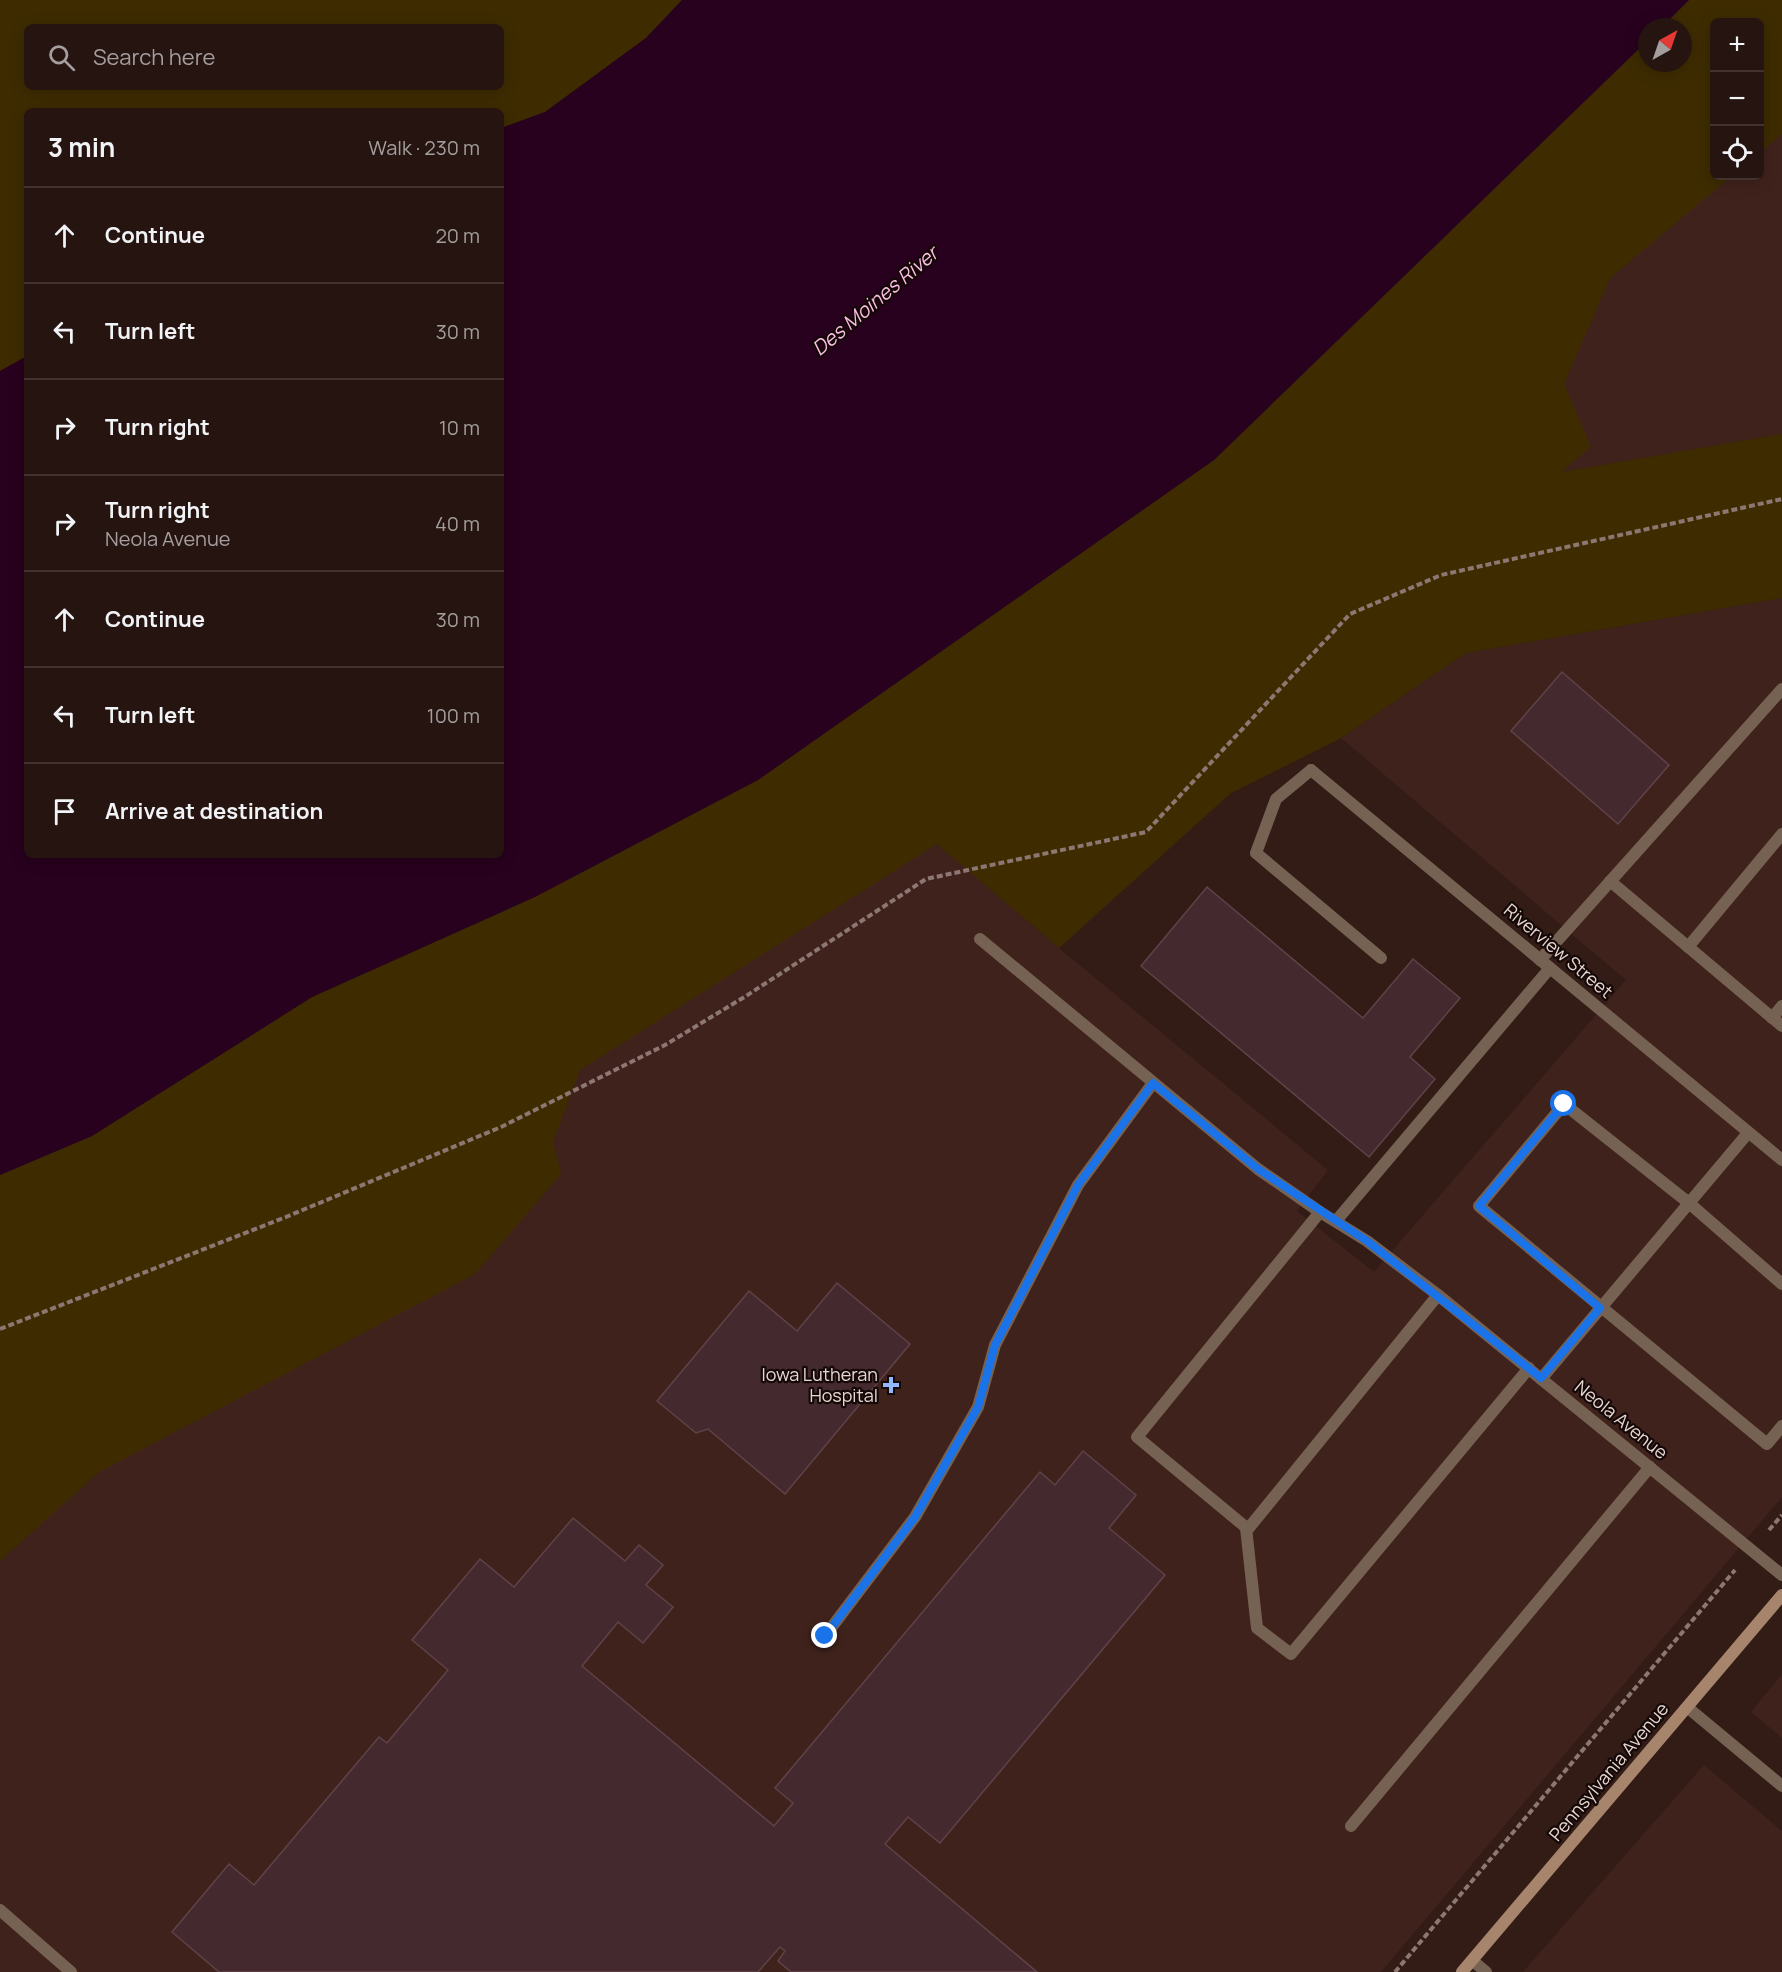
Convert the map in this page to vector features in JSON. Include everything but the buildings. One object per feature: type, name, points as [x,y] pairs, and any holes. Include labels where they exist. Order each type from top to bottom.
[{"type":"street","points":[[1336,1221],[1611,881],[1782,689]]},
{"type":"street","name":"Riverview Street","points":[[1381,958],[1256,853],[1276,799],[1311,770],[1782,1160]]},
{"type":"street","points":[[1688,947],[1782,834]]},
{"type":"street","points":[[1611,881],[1782,1026]]},
{"type":"street","name":"Neola Avenue","points":[[980,939],[1258,1169],[1367,1241],[1438,1295],[1782,1575]]},
{"type":"street","points":[[1772,1018],[1782,1006]]},
{"type":"street","points":[[825,1636],[915,1517],[978,1407],[995,1345],[1078,1185],[1153,1083]]},
{"type":"street","points":[[1782,1284],[1689,1203],[1564,1104],[1479,1206],[1767,1444],[1782,1426]]},
{"type":"street","points":[[1541,1378],[1748,1133]]},
{"type":"street","points":[[1320,1212],[1137,1437],[1246,1528],[1257,1628],[1291,1654],[1529,1368]]},
{"type":"street","points":[[1246,1528],[1438,1295]]},
{"type":"street","points":[[1351,1826],[1650,1467]]},
{"type":"street","name":"Pennsylvania Avenue","points":[[1462,1972],[1782,1595]]},
{"type":"street","points":[[1687,1707],[1782,1786]]},
{"type":"street","points":[[0,1911],[72,1972]]},
{"type":"street","points":[[1473,1961],[1486,1972]]},
{"type":"path","points":[[0,1329],[286,1217],[501,1126],[665,1045],[926,879],[1146,831],[1350,614],[1441,575],[1782,499]]},
{"type":"path","points":[[1395,1972],[1782,1515]]},
{"type":"shaded area","points":[[0,0],[682,0],[646,38],[545,112],[504,127],[504,108],[24,108],[24,358],[0,371]]},
{"type":"shaded area","name":"Iowa Lutheran Hospital","points":[[1689,0],[1782,0],[1782,434],[1503,482],[851,769],[1059,948],[1328,1170],[1297,1211],[1374,1272],[1626,980],[1341,738],[1466,653],[1782,598],[1782,1497],[1381,1972],[0,1972],[0,1175],[758,780],[1214,460],[1638,50],[1638,72],[1692,72],[1692,18],[1671,18]]},
{"type":"shaded area","points":[[1689,0],[1782,0],[1782,134],[1764,150],[1764,18],[1710,18],[1710,180],[1727,180],[1610,278],[1564,384],[1591,447],[1561,472],[1782,434],[1782,598],[1466,653],[1341,738],[1231,793],[1059,948],[937,844],[580,1070],[553,1142],[561,1174],[475,1274],[99,1472],[0,1561],[0,1175],[92,1136],[312,997],[535,897],[758,780],[1214,460],[1638,50],[1638,72],[1692,72],[1692,18],[1671,18]]},
{"type":"shaded area","points":[[1782,1674],[1782,1738],[1751,1712]]},
{"type":"shaded area","points":[[1704,1765],[1782,1831],[1782,1972],[1523,1972]]},
{"type":"water","name":"Des Moines River","points":[[682,0],[1689,0],[1671,18],[1638,18],[1638,50],[1214,460],[758,780],[535,897],[312,997],[92,1136],[0,1175],[0,371],[24,358],[24,858],[504,858],[504,127],[545,112],[646,38]]},
{"type":"place","name":"Iowa Lutheran Hospital","points":[[891,1385]]},
{"type":"route","points":[[825,1636],[915,1517],[978,1407],[995,1345],[1078,1185],[1153,1083],[1258,1169],[1367,1241],[1541,1378],[1600,1308],[1479,1206],[1564,1104]]}]
